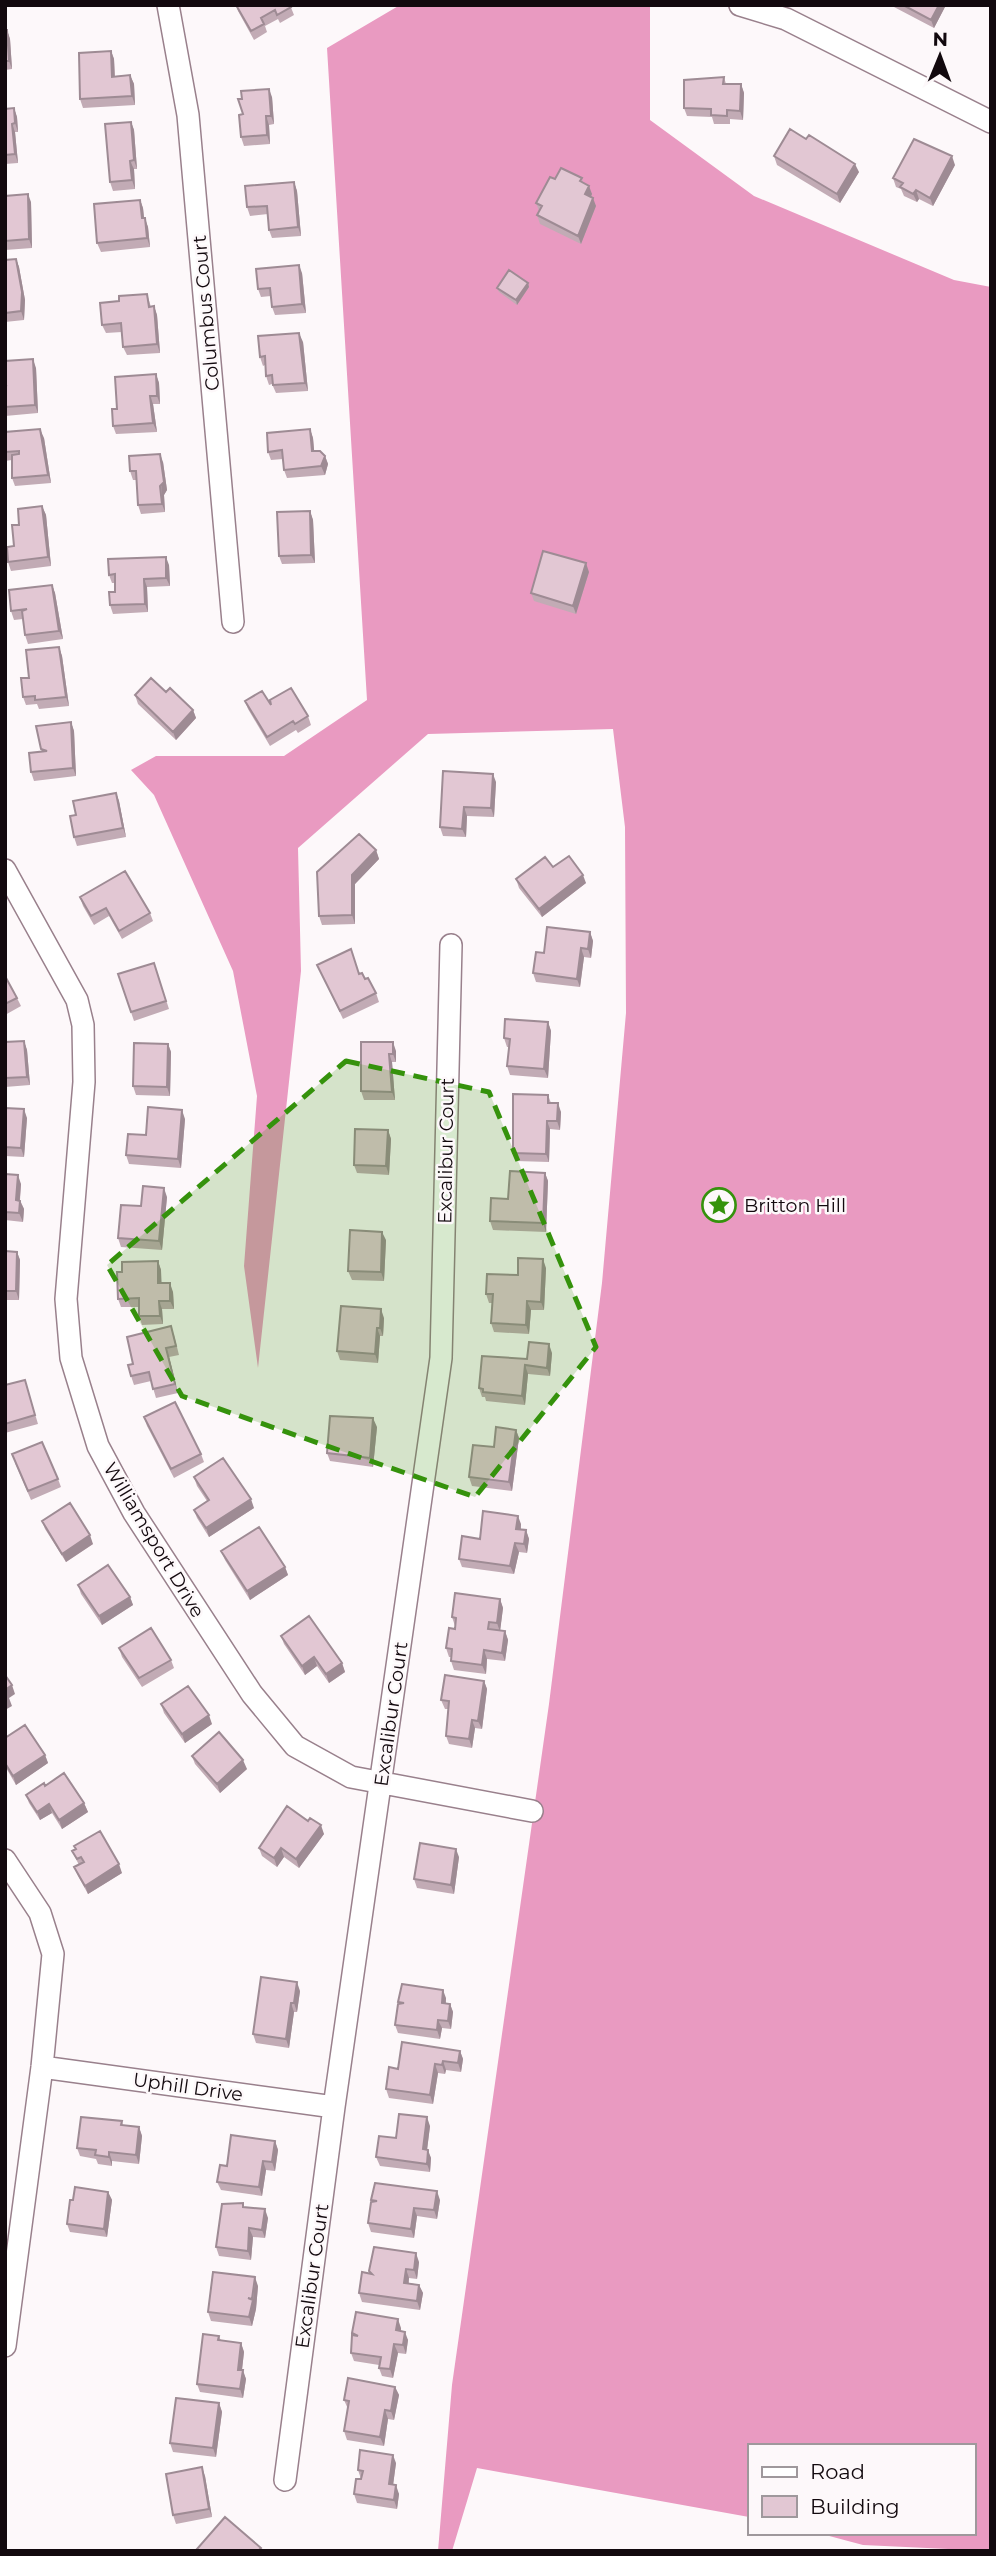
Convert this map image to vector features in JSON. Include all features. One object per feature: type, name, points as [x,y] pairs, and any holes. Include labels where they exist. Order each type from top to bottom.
[{"type":"street","name":"Columbus Court","points":[[168,5],[188,114],[233,622]]},
{"type":"street","points":[[740,5],[786,19],[991,122]]},
{"type":"street","name":"Williamsport Drive","points":[[5,870],[77,1000],[83,1025],[84,1082],[66,1299],[71,1358],[98,1446],[134,1513],[252,1694],[295,1746],[351,1777],[382,1785],[533,1811]]},
{"type":"street","name":"Excalibur Court","points":[[285,2480],[334,2107],[441,1358],[451,945]]},
{"type":"street","points":[[5,1860],[40,1913],[54,1954],[42,2067],[5,2346]]},
{"type":"street","name":"Uphill Drive","points":[[42,2067],[334,2107]]},
{"type":"highlighted area","points":[[346,1061],[489,1092],[596,1347],[475,1497],[182,1396],[107,1265]]},
{"type":"shaded area","points":[[400,5],[650,5],[650,120],[754,196],[954,280],[991,287],[991,2551],[863,2545],[826,2535],[975,2535],[975,2444],[748,2444],[748,2517],[477,2468],[452,2551],[438,2551],[452,2385],[549,1704],[602,1283],[626,1013],[625,827],[613,729],[428,734],[298,848],[301,971],[258,1368],[244,1266],[257,1096],[233,971],[154,795],[131,770],[156,756],[284,756],[367,700],[327,48]]},
{"type":"building","points":[[236,5],[291,7],[277,15],[275,10],[261,18],[264,24],[251,31]]},
{"type":"building","points":[[903,5],[939,5],[931,20]]},
{"type":"building","points":[[7,30],[9,61],[5,61]]},
{"type":"building","points":[[111,51],[112,77],[130,75],[132,96],[80,99],[79,53]]},
{"type":"building","points":[[724,77],[723,84],[741,84],[740,111],[727,110],[727,116],[711,115],[711,109],[684,108],[684,80]]},
{"type":"building","points":[[269,89],[271,116],[266,116],[267,135],[241,137],[239,115],[243,114],[238,99],[242,99],[241,91]]},
{"type":"building","points":[[14,108],[15,123],[12,124],[15,154],[5,155],[5,109]]},
{"type":"building","points":[[131,122],[134,160],[130,161],[132,180],[110,182],[105,124]]},
{"type":"building","points":[[790,129],[806,139],[809,135],[855,164],[837,194],[774,156]]},
{"type":"building","points":[[914,139],[952,156],[930,198],[916,190],[913,194],[900,187],[903,183],[893,178]]},
{"type":"building","points":[[561,168],[582,178],[580,181],[589,186],[585,194],[593,198],[578,236],[537,215],[542,206],[536,203],[550,177],[555,179]]},
{"type":"building","points":[[294,182],[298,227],[269,230],[267,206],[247,207],[245,186]]},
{"type":"building","points":[[28,194],[29,239],[5,241],[5,196]]},
{"type":"building","points":[[140,200],[147,238],[97,243],[94,204]]},
{"type":"building","points":[[16,259],[22,292],[21,311],[5,313],[5,260]]},
{"type":"building","points":[[299,265],[302,304],[272,307],[270,288],[258,289],[256,269]]},
{"type":"building","points":[[509,270],[528,283],[516,300],[497,288]]},
{"type":"building","points":[[147,294],[149,307],[154,306],[157,344],[123,347],[121,323],[102,325],[100,303],[119,301],[119,296]]},
{"type":"building","points":[[299,333],[305,383],[273,385],[272,375],[266,376],[265,356],[260,357],[258,336]]},
{"type":"building","points":[[33,359],[35,405],[5,407],[5,361]]},
{"type":"building","points":[[156,374],[157,396],[150,396],[153,423],[113,426],[112,409],[117,409],[115,377]]},
{"type":"building","points":[[40,429],[48,475],[12,478],[12,455],[19,454],[19,451],[5,452],[5,432]]},
{"type":"building","points":[[310,429],[312,451],[320,451],[325,456],[321,466],[284,470],[282,450],[268,452],[267,433]]},
{"type":"building","points":[[160,454],[164,482],[160,486],[162,504],[138,505],[136,471],[130,471],[129,456]]},
{"type":"building","points":[[42,506],[48,557],[8,562],[7,547],[14,546],[12,525],[19,525],[18,509]]},
{"type":"building","points":[[310,511],[311,555],[279,556],[277,512]]},
{"type":"building","points":[[543,551],[586,563],[573,606],[531,593]]},
{"type":"building","points":[[166,557],[166,578],[144,579],[145,604],[110,605],[109,592],[115,592],[115,574],[109,575],[108,559]]},
{"type":"building","points":[[52,585],[59,631],[25,635],[22,611],[27,609],[11,611],[9,590]]},
{"type":"building","points":[[59,647],[66,697],[35,700],[35,696],[23,697],[21,678],[29,678],[26,650]]},
{"type":"building","points":[[151,678],[166,692],[170,688],[193,710],[173,732],[135,695]]},
{"type":"building","points":[[291,688],[308,716],[295,724],[293,721],[267,737],[245,701],[262,691],[271,705],[270,700]]},
{"type":"building","points":[[71,722],[73,768],[31,772],[29,753],[47,751],[41,749],[36,726]]},
{"type":"building","points":[[443,771],[493,774],[491,808],[464,807],[462,829],[440,827]]},
{"type":"building","points":[[116,793],[123,828],[74,837],[70,816],[76,815],[73,801]]},
{"type":"building","points":[[359,834],[376,850],[352,875],[352,915],[319,916],[317,872]]},
{"type":"building","points":[[569,856],[583,875],[539,909],[516,879],[545,857],[553,867]]},
{"type":"building","points":[[125,871],[150,913],[119,931],[106,908],[91,916],[80,897]]},
{"type":"building","points":[[547,927],[590,932],[588,949],[581,948],[577,979],[533,973],[536,952],[544,953]]},
{"type":"building","points":[[351,949],[359,974],[362,973],[365,979],[368,978],[376,993],[340,1011],[317,965]]},
{"type":"building","points":[[154,963],[166,1001],[131,1012],[118,974]]},
{"type":"building","points":[[5,976],[17,998],[5,1004]]},
{"type":"building","points":[[505,1019],[548,1022],[544,1069],[507,1066],[510,1039],[504,1038]]},
{"type":"building","points":[[24,1041],[27,1077],[5,1078],[5,1042]]},
{"type":"building","points":[[361,1042],[393,1042],[393,1054],[389,1054],[392,1092],[361,1091]]},
{"type":"building","points":[[134,1043],[168,1044],[167,1087],[133,1086]]},
{"type":"building","points":[[513,1094],[548,1095],[548,1103],[558,1103],[557,1121],[547,1121],[546,1154],[513,1153]]},
{"type":"building","points":[[148,1107],[182,1110],[178,1159],[126,1155],[128,1134],[146,1135]]},
{"type":"building","points":[[5,1108],[24,1109],[21,1148],[5,1147]]},
{"type":"building","points":[[355,1129],[388,1130],[386,1166],[354,1165]]},
{"type":"building","points":[[510,1171],[545,1173],[543,1223],[490,1221],[491,1198],[508,1199]]},
{"type":"building","points":[[5,1174],[18,1175],[16,1200],[20,1201],[19,1213],[5,1212]]},
{"type":"building","points":[[143,1186],[164,1188],[159,1241],[118,1238],[121,1205],[141,1206]]},
{"type":"building","points":[[350,1230],[382,1232],[381,1272],[348,1271]]},
{"type":"building","points":[[5,1251],[17,1252],[16,1291],[5,1291]]},
{"type":"building","points":[[518,1258],[543,1259],[541,1302],[527,1301],[526,1325],[491,1323],[493,1294],[486,1294],[487,1274],[518,1275]]},
{"type":"building","points":[[158,1261],[158,1283],[170,1283],[170,1301],[159,1301],[160,1316],[139,1316],[139,1298],[118,1299],[117,1272],[122,1272],[122,1262]]},
{"type":"building","points":[[341,1306],[381,1309],[375,1354],[337,1351]]},
{"type":"building","points":[[171,1326],[176,1346],[166,1348],[175,1384],[153,1389],[149,1372],[131,1376],[128,1365],[133,1364],[127,1337]]},
{"type":"building","points":[[529,1342],[549,1344],[547,1368],[525,1365],[522,1396],[483,1392],[483,1389],[479,1388],[482,1356],[527,1359]]},
{"type":"building","points":[[25,1380],[35,1415],[5,1424],[5,1385]]},
{"type":"building","points":[[175,1402],[201,1454],[171,1469],[144,1417]]},
{"type":"building","points":[[330,1416],[373,1418],[370,1458],[327,1453]]},
{"type":"building","points":[[496,1427],[516,1430],[509,1482],[469,1477],[473,1445],[494,1447]]},
{"type":"building","points":[[42,1442],[58,1479],[28,1491],[12,1454]]},
{"type":"building","points":[[223,1458],[251,1499],[206,1528],[194,1510],[209,1500],[194,1477]]},
{"type":"building","points":[[70,1503],[90,1535],[62,1554],[42,1521]]},
{"type":"building","points":[[483,1511],[518,1516],[516,1529],[526,1530],[524,1544],[515,1543],[510,1566],[459,1559],[462,1536],[480,1539]]},
{"type":"building","points":[[259,1527],[285,1567],[247,1591],[221,1551]]},
{"type":"building","points":[[108,1565],[130,1597],[99,1616],[78,1585]]},
{"type":"building","points":[[455,1593],[500,1599],[497,1623],[489,1622],[488,1629],[505,1631],[502,1653],[484,1650],[482,1665],[451,1661],[452,1649],[446,1648],[449,1628],[455,1629],[456,1618],[452,1617]]},
{"type":"building","points":[[309,1616],[342,1663],[326,1674],[314,1657],[302,1666],[281,1636]]},
{"type":"building","points":[[151,1628],[171,1660],[139,1678],[119,1648]]},
{"type":"building","points":[[5,1675],[12,1685],[5,1690]]},
{"type":"building","points":[[445,1675],[484,1681],[478,1721],[472,1720],[469,1739],[446,1736],[449,1701],[441,1700]]},
{"type":"building","points":[[188,1686],[209,1715],[182,1734],[161,1704]]},
{"type":"building","points":[[25,1725],[45,1755],[13,1776],[5,1763],[5,1738]]},
{"type":"building","points":[[219,1732],[243,1760],[217,1784],[192,1756]]},
{"type":"building","points":[[64,1773],[84,1803],[59,1820],[49,1804],[37,1812],[26,1795]]},
{"type":"building","points":[[287,1806],[308,1821],[310,1818],[321,1825],[296,1859],[281,1848],[274,1858],[259,1848]]},
{"type":"building","points":[[100,1831],[119,1864],[85,1886],[74,1867],[84,1862],[81,1857],[77,1859],[72,1851],[76,1849],[74,1846]]},
{"type":"building","points":[[420,1843],[456,1849],[451,1885],[414,1879]]},
{"type":"building","points":[[261,1977],[297,1982],[286,2039],[253,2034]]},
{"type":"building","points":[[402,1984],[443,1990],[442,2003],[450,2004],[448,2021],[438,2020],[437,2030],[395,2025],[398,2004],[404,2003],[398,2002]]},
{"type":"building","points":[[402,2042],[460,2051],[458,2063],[443,2061],[442,2065],[435,2064],[430,2095],[386,2089],[389,2067],[398,2069]]},
{"type":"building","points":[[399,2114],[427,2117],[423,2149],[428,2150],[427,2164],[376,2157],[379,2136],[396,2138]]},
{"type":"building","points":[[81,2117],[122,2121],[121,2125],[139,2127],[136,2155],[109,2152],[109,2157],[95,2155],[96,2150],[77,2148]]},
{"type":"building","points":[[231,2135],[275,2141],[272,2162],[263,2161],[259,2187],[217,2182],[220,2165],[227,2166]]},
{"type":"building","points":[[375,2183],[437,2191],[434,2210],[414,2208],[411,2229],[368,2223],[371,2202],[377,2201],[371,2200]]},
{"type":"building","points":[[75,2187],[108,2192],[104,2229],[67,2224],[70,2200],[73,2200]]},
{"type":"building","points":[[243,2203],[243,2207],[265,2209],[262,2230],[249,2228],[248,2251],[216,2247],[222,2204]]},
{"type":"building","points":[[374,2247],[416,2253],[414,2270],[406,2269],[404,2283],[419,2285],[417,2301],[359,2293],[362,2272],[372,2274],[369,2271]]},
{"type":"building","points":[[213,2272],[255,2277],[252,2299],[248,2298],[253,2300],[249,2317],[208,2312]]},
{"type":"building","points":[[356,2312],[398,2319],[396,2330],[405,2332],[403,2345],[394,2344],[390,2369],[379,2368],[381,2357],[351,2353],[352,2335],[358,2336],[352,2333]]},
{"type":"building","points":[[203,2334],[219,2336],[218,2340],[241,2343],[238,2370],[243,2370],[240,2389],[197,2384]]},
{"type":"building","points":[[348,2378],[395,2387],[391,2411],[385,2410],[380,2437],[344,2431],[349,2401],[344,2400]]},
{"type":"building","points":[[176,2398],[219,2403],[213,2448],[170,2443]]},
{"type":"building","points":[[360,2450],[393,2455],[389,2484],[396,2485],[394,2500],[354,2494],[356,2479],[361,2479],[363,2471],[358,2470]]},
{"type":"building","points":[[202,2467],[209,2509],[173,2515],[166,2474]]},
{"type":"building","points":[[225,2517],[261,2548],[258,2551],[199,2551],[197,2549]]},
{"type":"place","name":"Britton Hill","points":[[719,1205]]}]
